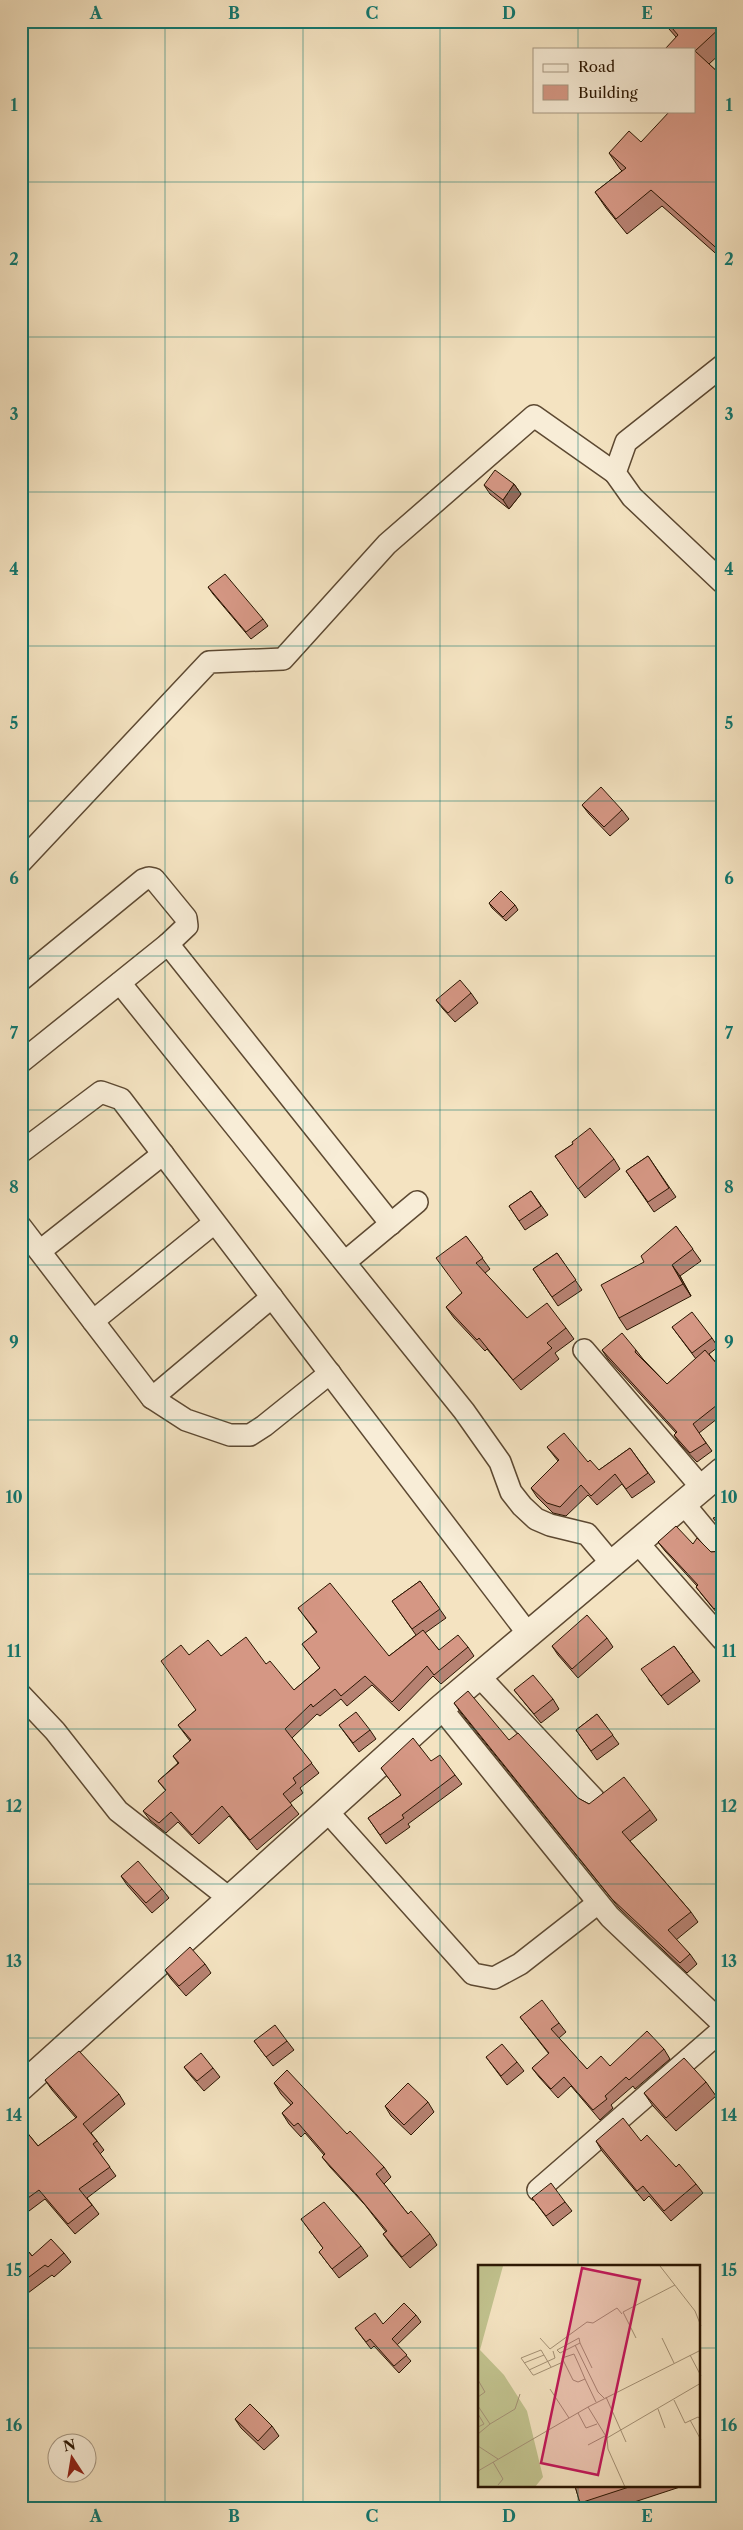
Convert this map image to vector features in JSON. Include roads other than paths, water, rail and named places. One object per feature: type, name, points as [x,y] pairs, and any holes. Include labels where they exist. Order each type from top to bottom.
[{"type":"street","points":[[615,473],[626,442],[722,366]]},
{"type":"street","points":[[21,862],[209,662],[282,659],[387,544],[534,416],[615,473],[632,497],[722,582]]},
{"type":"street","points":[[21,980],[148,878],[154,879],[186,918],[188,926],[168,944],[21,1062]]},
{"type":"street","points":[[168,944],[391,1224]]},
{"type":"street","points":[[120,983],[464,1410],[500,1462],[511,1492],[522,1506],[536,1519],[550,1525],[587,1534],[612,1564]]},
{"type":"street","points":[[21,1152],[101,1092],[121,1100],[529,1635]]},
{"type":"street","points":[[40,1251],[163,1154]]},
{"type":"street","points":[[345,1262],[417,1202]]},
{"type":"street","points":[[93,1320],[214,1223]]},
{"type":"street","points":[[21,1227],[152,1398],[186,1420],[230,1435],[250,1435],[330,1373]]},
{"type":"street","points":[[152,1398],[272,1296]]},
{"type":"street","points":[[584,1350],[693,1495],[722,1550]]},
{"type":"street","points":[[21,2087],[441,1708],[722,1471]]},
{"type":"street","points":[[637,1542],[722,1639]]},
{"type":"street","points":[[480,1677],[594,1798]]},
{"type":"street","points":[[21,1695],[55,1730],[118,1811],[229,1898]]},
{"type":"street","points":[[441,1708],[610,1917],[722,2024]]},
{"type":"street","points":[[327,1811],[473,1974],[494,1978],[520,1964],[598,1903]]},
{"type":"street","points":[[538,2190],[722,2030]]}]
